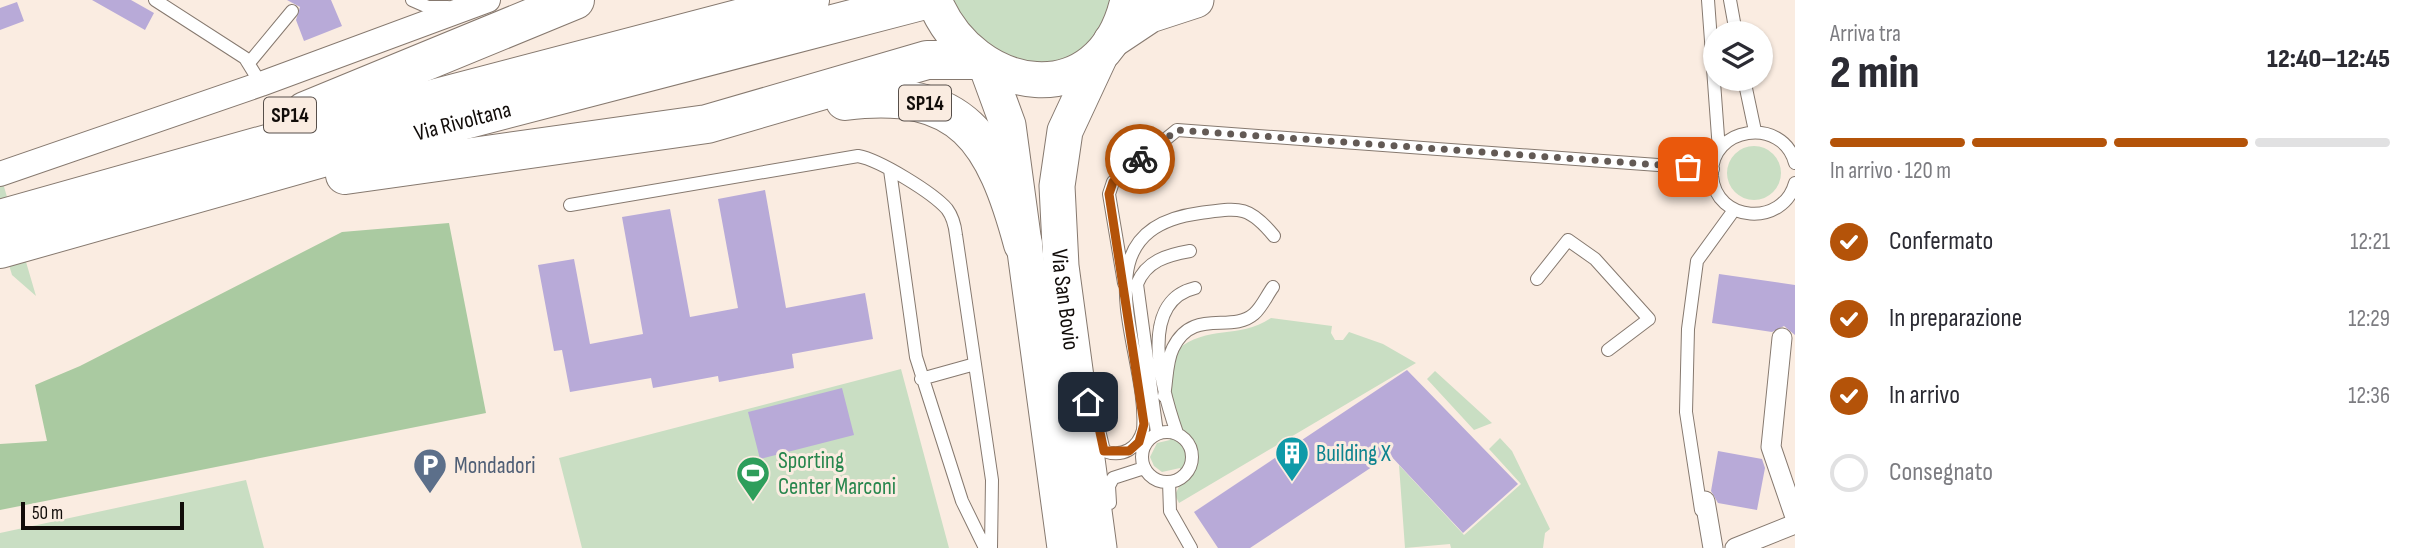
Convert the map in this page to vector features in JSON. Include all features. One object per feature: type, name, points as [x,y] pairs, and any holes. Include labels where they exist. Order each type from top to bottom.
[{"type":"highway","name":"SP14","points":[[0,218],[97,174],[135,160],[320,106],[575,0]]},
{"type":"highway","name":"Via Rivoltana","points":[[0,218],[356,119],[810,0]]},
{"type":"highway","name":"Via Rivoltana","points":[[0,249],[361,147],[925,0]]},
{"type":"highway","name":"SP14","points":[[746,114],[927,60],[982,62]]},
{"type":"highway","name":"SP14","points":[[746,114],[884,96],[909,98],[946,112],[968,127],[993,159],[1010,199],[1023,244]]},
{"type":"highway","points":[[40,237],[192,213],[300,184],[384,168],[635,135],[746,114]]},
{"type":"main road","points":[[934,0],[949,31],[982,62],[1014,77],[1045,81],[1084,69],[1105,49],[1150,15],[1196,0]]},
{"type":"main road","name":"Via San Bovio","points":[[1100,548],[1060,253],[1057,173],[1072,110],[1128,0]]},
{"type":"main road","name":"Via San Bovio","points":[[982,62],[1006,114],[1065,548]]},
{"type":"street","points":[[0,174],[255,73],[479,3]]},
{"type":"street","points":[[1782,338],[1771,447],[1795,517]]},
{"type":"street","points":[[1705,500],[1712,548]]},
{"type":"street","points":[[1735,548],[1795,524]]},
{"type":"lane","points":[[155,0],[255,73],[292,11]]},
{"type":"lane","points":[[412,0],[428,7],[479,3]]},
{"type":"lane","points":[[1708,0],[1719,150],[1713,169],[1717,192],[1734,210],[1753,215],[1773,211],[1788,198],[1795,183]]},
{"type":"lane","points":[[1730,0],[1733,21]]},
{"type":"lane","points":[[1747,91],[1755,131]]},
{"type":"lane","points":[[1077,381],[1096,417],[1102,445],[1110,453],[1129,451],[1139,442],[1143,430],[1124,283],[1109,194],[1113,182],[1177,130],[1713,169]]},
{"type":"lane","points":[[1719,150],[1735,136],[1755,131],[1765,132],[1783,142],[1795,163]]},
{"type":"lane","points":[[570,205],[850,156],[866,157],[939,202],[952,216],[975,364],[992,480],[991,548]]},
{"type":"lane","points":[[890,170],[921,379],[962,501],[985,548]]},
{"type":"lane","points":[[1124,283],[1134,249],[1146,234],[1166,222],[1189,215],[1245,209],[1259,217],[1273,236]]},
{"type":"lane","points":[[1712,548],[1686,412],[1688,329],[1697,261],[1734,210]]},
{"type":"lane","points":[[1537,279],[1569,240],[1618,282],[1650,319],[1608,350]]},
{"type":"lane","points":[[1189,251],[1161,258],[1141,274],[1137,284],[1157,433],[1144,448],[1144,468],[1154,479],[1169,482],[1185,475],[1193,460],[1189,444],[1177,433],[1164,396],[1158,336],[1162,315],[1171,301],[1185,291],[1195,288]]},
{"type":"lane","points":[[1164,396],[1172,351],[1185,332],[1197,324],[1244,319],[1254,313],[1273,287]]},
{"type":"lane","points":[[921,379],[975,364]]},
{"type":"lane","points":[[1157,433],[1177,433]]},
{"type":"lane","points":[[1111,515],[1110,481],[1119,475],[1144,468]]},
{"type":"lane","points":[[1169,482],[1170,511],[1191,548]]},
{"type":"green space","points":[[951,0],[1112,0],[1100,27],[1087,46],[1070,57],[1043,63],[1015,59],[990,48],[972,31]]},
{"type":"green space","points":[[1754,146],[1773,154],[1781,173],[1773,192],[1754,200],[1735,192],[1727,173],[1735,154]]},
{"type":"green space","points":[[0,173],[36,296],[12,275],[0,235]]},
{"type":"green space","points":[[449,223],[486,413],[0,510],[0,444],[47,441],[35,385],[80,366],[342,232]]},
{"type":"green space","points":[[1271,318],[1332,326],[1331,333],[1335,340],[1343,340],[1349,332],[1383,344],[1416,363],[1179,503],[1175,495],[1183,478],[1180,468],[1162,472],[1154,466],[1150,457],[1157,443],[1170,440],[1168,397],[1177,350],[1200,337],[1246,329]]},
{"type":"green space","name":"Sporting Center Marconi","points":[[901,369],[949,548],[582,548],[559,458]]},
{"type":"green space","points":[[1435,371],[1492,423],[1474,430],[1427,379]]},
{"type":"green space","points":[[1500,438],[1512,451],[1550,529],[1545,533],[1543,548],[1451,548],[1450,544],[1405,548],[1399,465],[1464,535],[1521,484],[1489,449]]},
{"type":"green space","points":[[246,480],[264,548],[0,548],[0,533]]},
{"type":"building","points":[[92,0],[131,0],[154,13],[145,30]]},
{"type":"building","points":[[287,0],[331,0],[342,26],[304,41],[296,20],[300,7]]},
{"type":"building","points":[[17,2],[24,21],[0,30],[0,8]]},
{"type":"building","points":[[765,190],[786,308],[865,293],[873,339],[792,354],[794,368],[719,382],[718,376],[653,388],[651,378],[570,392],[562,350],[554,351],[538,265],[574,259],[590,344],[643,334],[622,217],[670,209],[690,317],[738,308],[718,199]]},
{"type":"building","points":[[1719,274],[1795,285],[1795,335],[1784,326],[1772,332],[1712,323]]},
{"type":"building","name":"Building X","points":[[1407,370],[1518,484],[1463,533],[1390,455],[1250,548],[1218,548],[1194,512]]},
{"type":"building","points":[[842,388],[854,435],[760,459],[748,412]]},
{"type":"building","points":[[1718,451],[1762,459],[1765,468],[1757,510],[1718,503],[1711,491]]},
{"type":"way so far","points":[[1140,159],[1177,130],[1688,167]]},
{"type":"place","name":"Building X","points":[[1292,483]]},
{"type":"place","name":"Mondadori","points":[[430,495]]},
{"type":"place","name":"Sporting Center Marconi","points":[[753,503]]},
{"type":"route","points":[[1088,402],[1098,423],[1104,451],[1129,451],[1139,442],[1144,424],[1109,194],[1113,182],[1140,159]]}]
